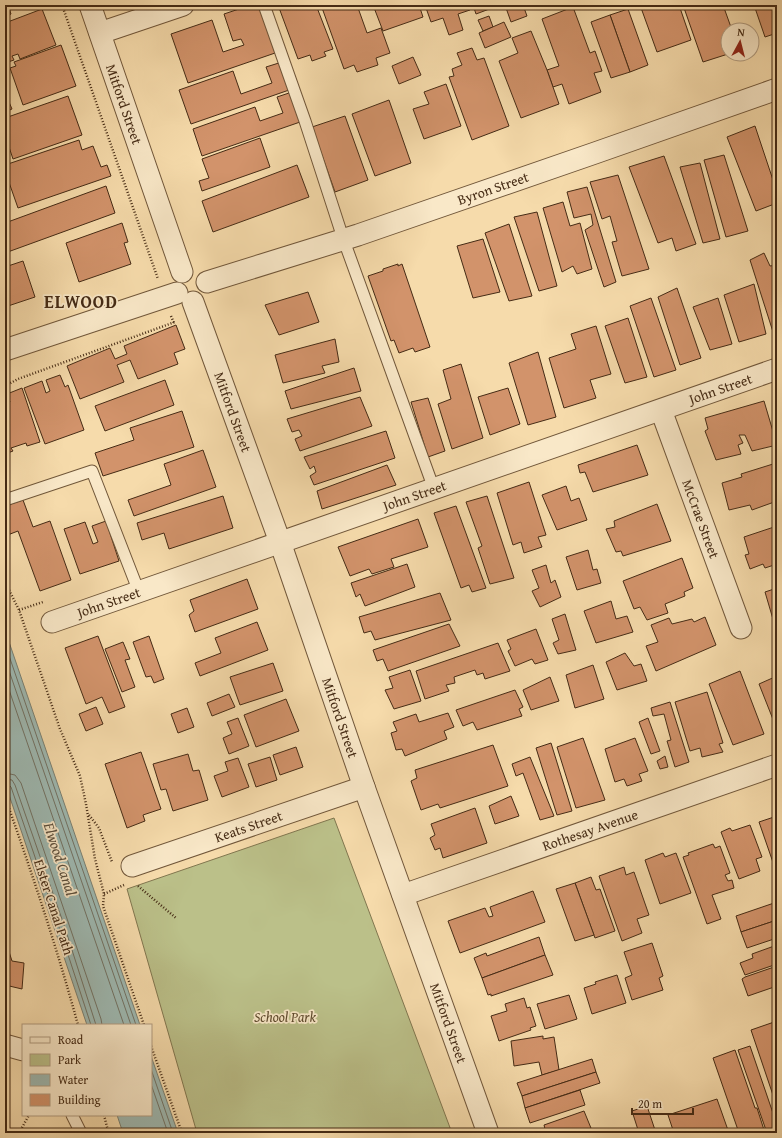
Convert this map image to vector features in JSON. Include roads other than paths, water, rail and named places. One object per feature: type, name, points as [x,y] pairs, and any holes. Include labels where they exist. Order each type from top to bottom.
[{"type":"street","name":"Mitford Street","points":[[90,5],[182,272]]},
{"type":"street","points":[[100,33],[183,5]]},
{"type":"street","name":"Byron Street","points":[[207,282],[358,234],[588,156],[777,89]]},
{"type":"street","points":[[5,350],[183,301],[198,301],[207,291],[207,282],[204,275],[198,270],[190,269],[182,272],[176,279],[175,284],[183,301]]},
{"type":"street","name":"Mitford Street","points":[[183,301],[280,542],[364,787],[488,1133]]},
{"type":"street","name":"John Street","points":[[52,622],[777,369]]},
{"type":"street","name":"McCrae Street","points":[[661,410],[742,628]]},
{"type":"street","name":"Rothesay Avenue","points":[[403,896],[777,766]]},
{"type":"street","name":"Keats Street","points":[[130,877],[364,787]]},
{"type":"street","points":[[5,1045],[22,1050]]},
{"type":"lane","points":[[264,5],[305,121],[343,238],[434,489]]},
{"type":"lane","points":[[5,500],[92,471],[139,592]]},
{"type":"lane","points":[[72,1116],[81,1133]]},
{"type":"water","name":"Elwood Canal","points":[[5,633],[140,1024],[87,1024],[5,783]]},
{"type":"water","points":[[152,1059],[178,1133],[123,1133],[117,1116],[152,1116]]},
{"type":"district","name":"ELWOOD","points":[[81,302]]},
{"type":"park label","name":"School Park","points":[[285,1017]]}]
